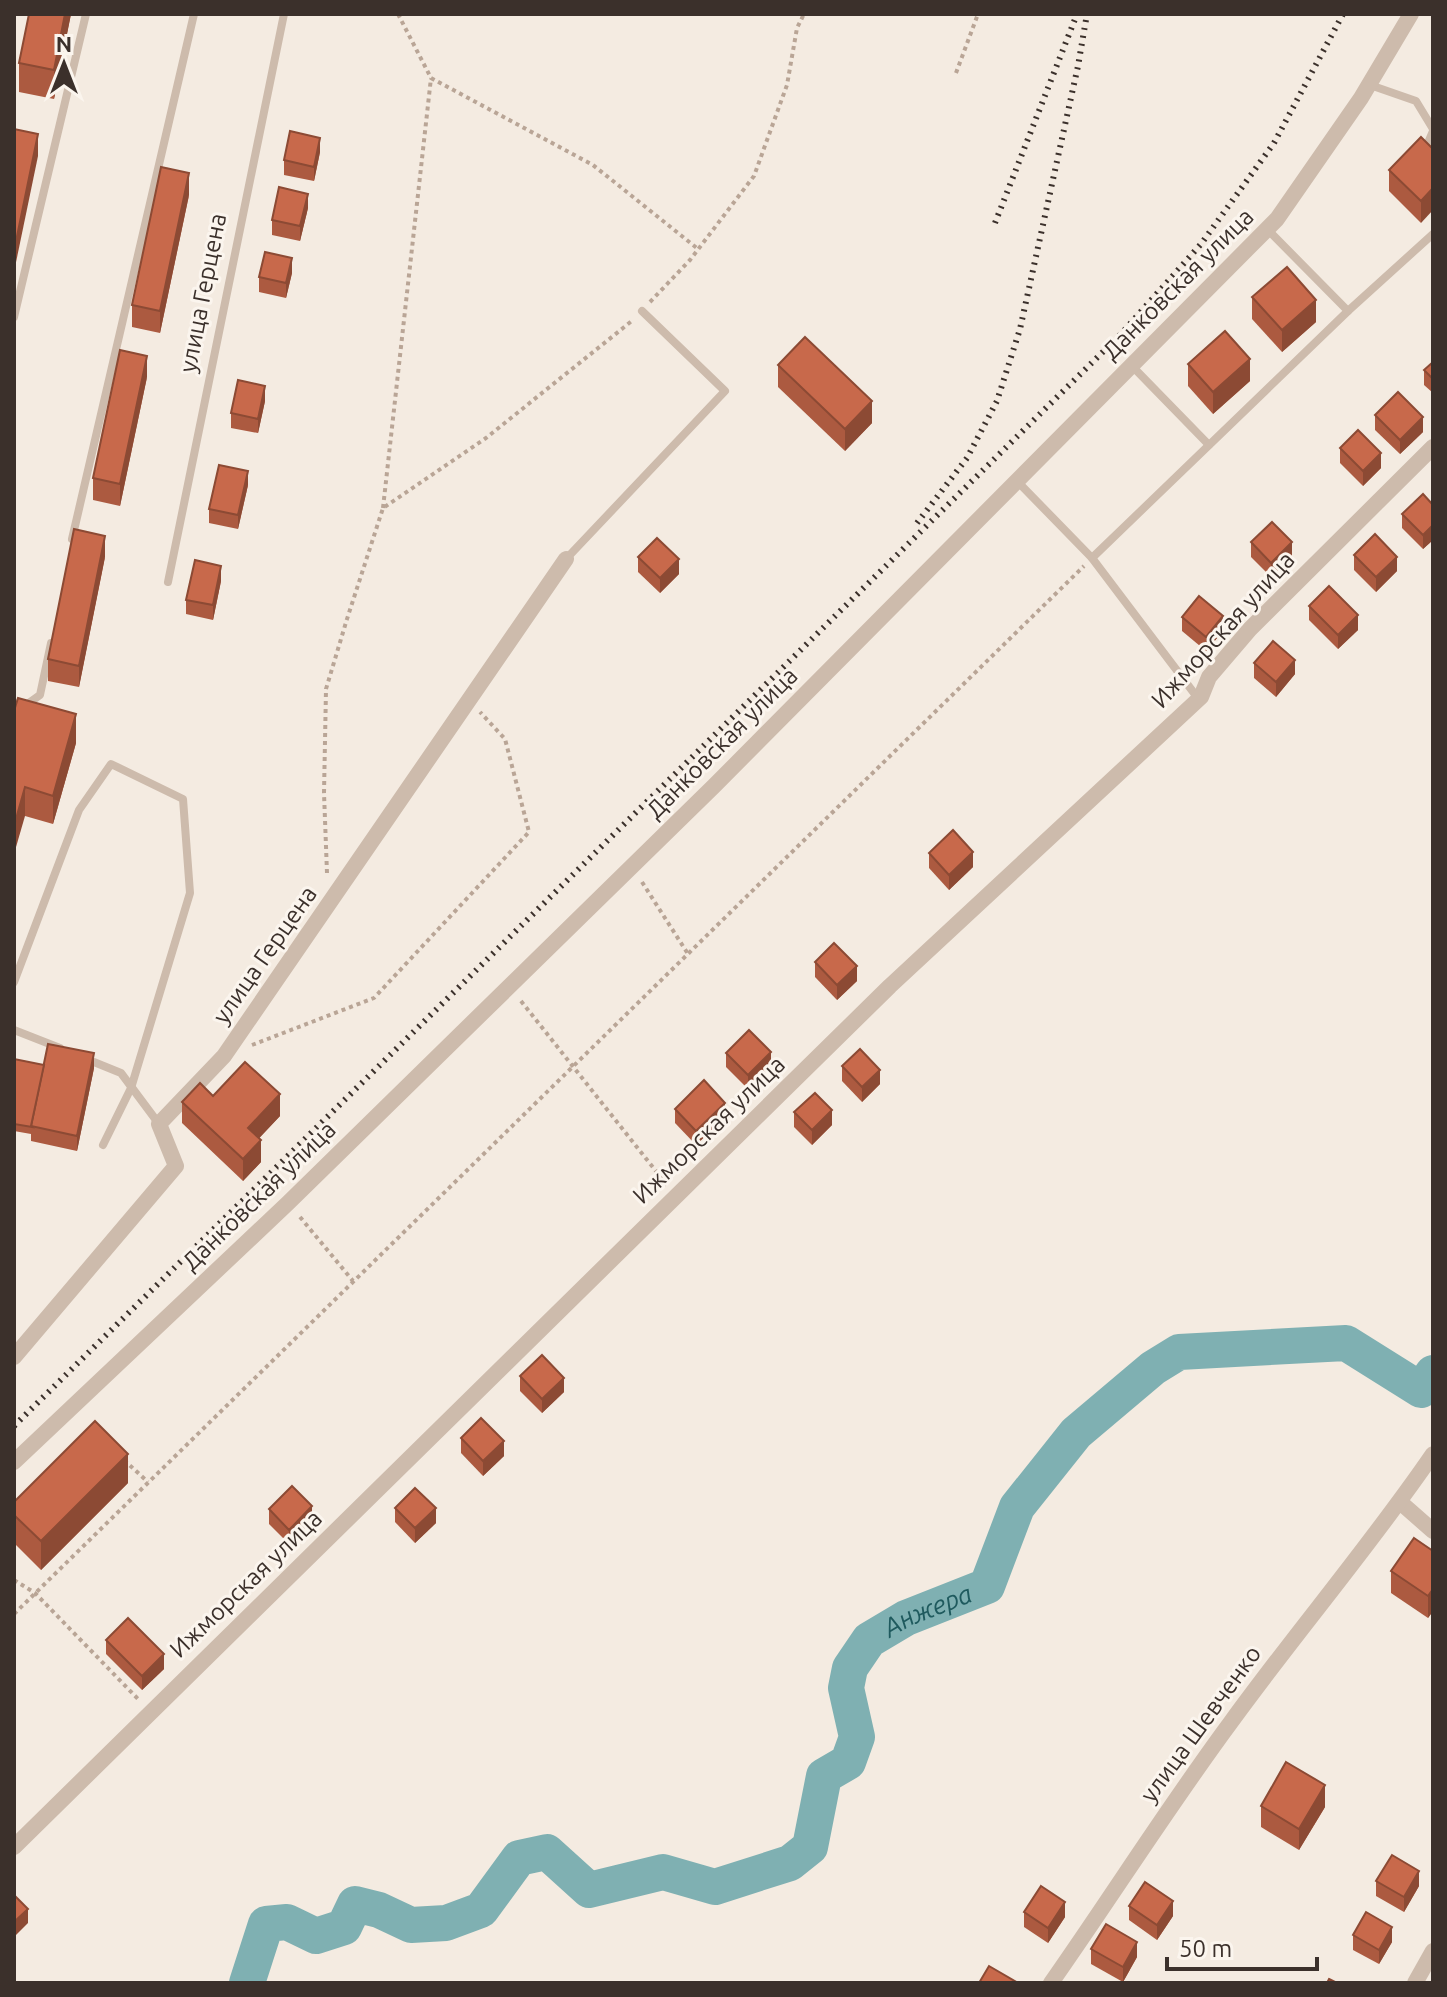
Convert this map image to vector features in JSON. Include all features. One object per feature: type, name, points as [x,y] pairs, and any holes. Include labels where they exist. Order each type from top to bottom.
[{"type":"street","name":"Данковская улица","points":[[14,1462],[288,1203],[632,866],[1277,219],[1369,85],[1411,14]]},
{"type":"street","name":"Ижморская улица","points":[[14,1847],[890,986],[1200,701],[1209,677],[1250,629],[1433,447]]},
{"type":"street","name":"улица Герцена","points":[[159,1124],[224,1056],[566,559]]},
{"type":"street","points":[[17,1347],[176,1166],[159,1124]]},
{"type":"street","name":"улица Шевченко","points":[[1056,1981],[1163,1816],[1433,1454]]},
{"type":"street","points":[[1400,1502],[1433,1531]]},
{"type":"street","points":[[1415,1983],[1433,1951]]},
{"type":"lane","points":[[14,317],[86,14]]},
{"type":"lane","points":[[71,544],[194,14]]},
{"type":"lane","name":"улица Герцена","points":[[168,582],[284,14]]},
{"type":"lane","points":[[1369,85],[1416,101],[1433,130],[1424,152]]},
{"type":"lane","points":[[1266,229],[1348,311]]},
{"type":"lane","points":[[1092,558],[1348,311],[1433,234]]},
{"type":"lane","points":[[566,559],[725,391],[642,311]]},
{"type":"lane","points":[[1132,365],[1209,445]]},
{"type":"lane","points":[[1017,481],[1092,558],[1200,701]]},
{"type":"lane","points":[[14,703],[26,705],[40,695],[53,635]]},
{"type":"lane","points":[[14,982],[79,810],[111,764],[183,799],[190,893],[131,1088],[103,1145]]},
{"type":"lane","points":[[14,1030],[67,1051]]},
{"type":"lane","points":[[81,1057],[121,1073],[159,1124]]},
{"type":"path","points":[[327,872],[324,793],[326,689],[383,508],[431,78],[398,14]]},
{"type":"path","points":[[383,508],[486,438],[628,326],[698,249],[754,176],[787,85],[797,28],[804,14]]},
{"type":"path","points":[[956,73],[978,14]]},
{"type":"path","points":[[431,78],[593,165],[698,249]]},
{"type":"path","points":[[14,1614],[1092,558]]},
{"type":"path","points":[[224,1056],[374,998],[529,832],[505,739],[469,700]]},
{"type":"path","points":[[632,866],[688,954]]},
{"type":"path","points":[[509,986],[676,1196]]},
{"type":"path","points":[[288,1203],[353,1282]]},
{"type":"path","points":[[114,1451],[148,1482]]},
{"type":"path","points":[[14,1580],[35,1593],[151,1712]]},
{"type":"building","points":[[29,14],[65,14],[54,70],[19,63]]},
{"type":"building","points":[[14,129],[38,134],[14,251]]},
{"type":"building","points":[[290,131],[320,138],[314,167],[284,160]]},
{"type":"building","points":[[1421,137],[1433,149],[1433,188],[1421,201],[1389,170]]},
{"type":"building","points":[[161,167],[189,173],[160,311],[132,305]]},
{"type":"building","points":[[279,187],[308,194],[300,226],[272,220]]},
{"type":"building","points":[[265,252],[292,258],[286,283],[259,277]]},
{"type":"building","points":[[1287,267],[1316,300],[1282,330],[1252,297]]},
{"type":"building","points":[[1225,331],[1250,359],[1213,392],[1188,364]]},
{"type":"building","points":[[805,337],[872,401],[845,429],[778,365]]},
{"type":"building","points":[[120,350],[147,356],[120,484],[93,478]]},
{"type":"building","points":[[1433,362],[1433,379],[1424,370]]},
{"type":"building","points":[[238,380],[265,386],[258,419],[231,413]]},
{"type":"building","points":[[1398,392],[1423,417],[1400,440],[1375,415]]},
{"type":"building","points":[[1358,430],[1381,453],[1363,471],[1340,448]]},
{"type":"building","points":[[219,465],[248,471],[238,515],[209,509]]},
{"type":"building","points":[[1423,494],[1433,505],[1433,525],[1423,535],[1402,514]]},
{"type":"building","points":[[1272,522],[1292,542],[1271,563],[1251,542]]},
{"type":"building","points":[[74,529],[105,536],[79,666],[48,659]]},
{"type":"building","points":[[1375,534],[1397,557],[1376,577],[1354,555]]},
{"type":"building","points":[[657,538],[679,559],[660,578],[638,557]]},
{"type":"building","points":[[195,560],[221,566],[213,605],[186,600]]},
{"type":"building","points":[[1329,586],[1358,615],[1338,635],[1309,606]]},
{"type":"building","points":[[1199,596],[1223,616],[1206,637],[1182,617]]},
{"type":"building","points":[[1273,641],[1295,660],[1276,682],[1254,663]]},
{"type":"building","points":[[18,698],[76,714],[53,796],[25,787],[14,826],[14,711]]},
{"type":"building","points":[[953,830],[973,852],[949,875],[929,853]]},
{"type":"building","points":[[834,943],[857,966],[837,985],[815,962]]},
{"type":"building","points":[[749,1030],[771,1052],[748,1075],[726,1053]]},
{"type":"building","points":[[48,1044],[94,1053],[77,1136],[31,1126]]},
{"type":"building","points":[[860,1049],[880,1070],[862,1087],[842,1066]]},
{"type":"building","points":[[14,1059],[44,1065],[32,1127],[14,1124]]},
{"type":"building","points":[[245,1062],[280,1094],[248,1128],[261,1140],[243,1159],[182,1102],[200,1083],[213,1096]]},
{"type":"building","points":[[704,1080],[725,1103],[696,1131],[675,1109]]},
{"type":"building","points":[[815,1093],[832,1110],[812,1130],[794,1112]]},
{"type":"building","points":[[542,1355],[564,1378],[542,1399],[520,1376]]},
{"type":"building","points":[[481,1418],[504,1441],[483,1461],[461,1438]]},
{"type":"building","points":[[95,1421],[128,1454],[41,1541],[14,1515],[14,1502]]},
{"type":"building","points":[[292,1486],[312,1506],[289,1530],[269,1509]]},
{"type":"building","points":[[415,1488],[436,1508],[415,1528],[395,1508]]},
{"type":"building","points":[[1414,1538],[1433,1551],[1433,1589],[1428,1596],[1391,1571]]},
{"type":"building","points":[[128,1618],[164,1654],[142,1676],[106,1640]]},
{"type":"building","points":[[1286,1762],[1325,1785],[1299,1829],[1261,1806]]},
{"type":"building","points":[[1392,1855],[1419,1871],[1404,1897],[1376,1881]]},
{"type":"building","points":[[1145,1882],[1173,1901],[1157,1925],[1129,1906]]},
{"type":"building","points":[[1041,1886],[1065,1902],[1048,1928],[1024,1912]]},
{"type":"building","points":[[14,1895],[28,1909],[14,1922]]},
{"type":"building","points":[[1366,1912],[1392,1927],[1379,1950],[1353,1935]]},
{"type":"building","points":[[1106,1924],[1137,1942],[1123,1967],[1091,1949]]},
{"type":"building","points":[[989,1966],[1018,1983],[979,1983]]},
{"type":"waterway","name":"Анжера","points":[[247,1983],[266,1924],[287,1922],[316,1936],[344,1927],[355,1904],[379,1910],[411,1925],[446,1923],[481,1910],[519,1858],[547,1852],[589,1890],[663,1872],[715,1887],[790,1863],[810,1847],[824,1776],[848,1762],[857,1737],[846,1688],[850,1668],[869,1640],[906,1618],[987,1586],[1017,1507],[1076,1433],[1153,1368],[1179,1352],[1346,1343],[1421,1390],[1433,1373]]},
{"type":"railway","points":[[995,223],[1077,14]]},
{"type":"railway","points":[[917,523],[967,458],[997,401],[1020,329],[1087,14]]},
{"type":"railway","points":[[14,1426],[1121,334],[1201,244],[1274,143],[1343,14]]}]
